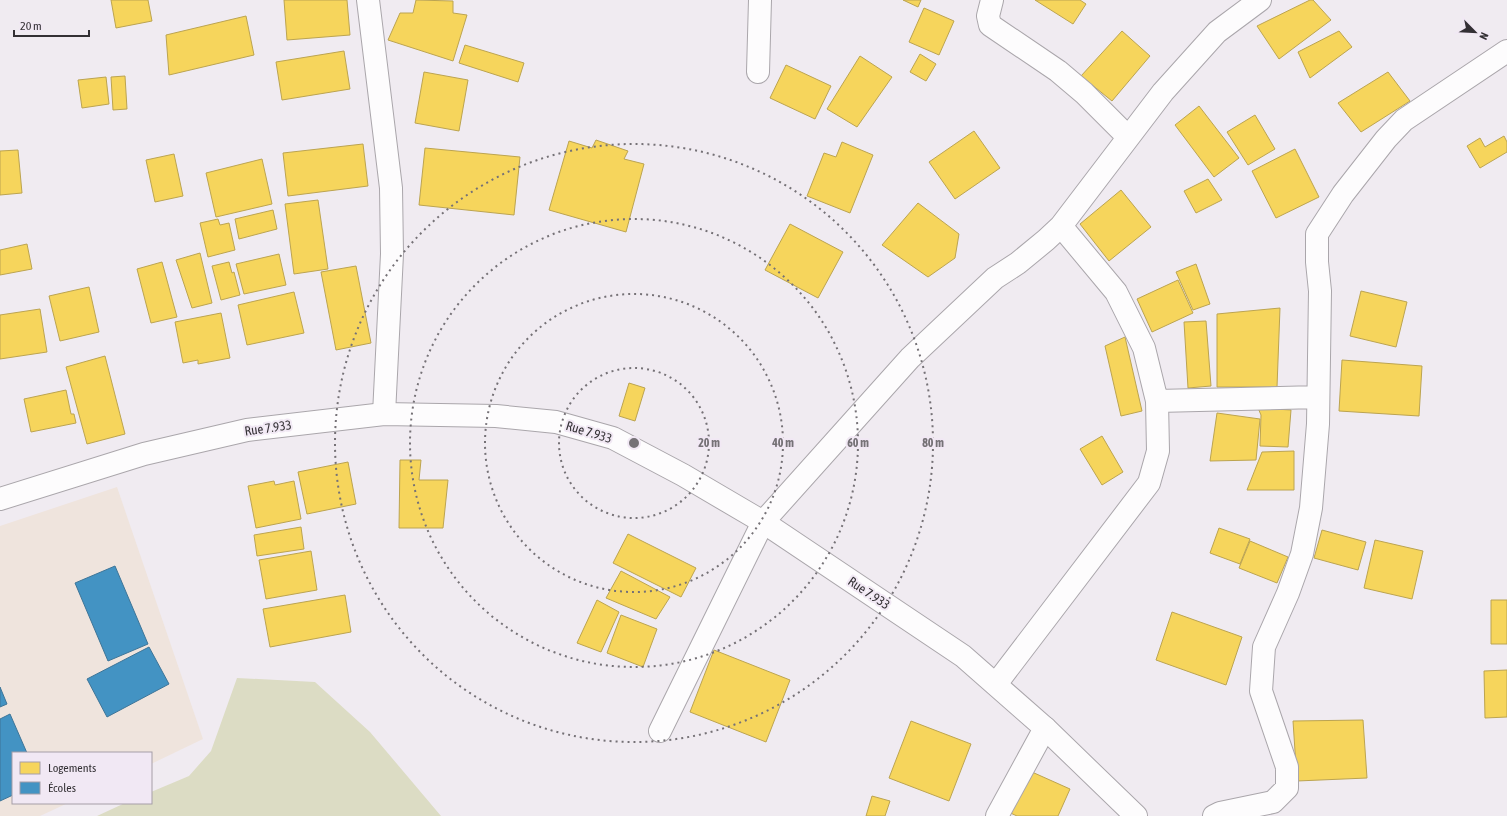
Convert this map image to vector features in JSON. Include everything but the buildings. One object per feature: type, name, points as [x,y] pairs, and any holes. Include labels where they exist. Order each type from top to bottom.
[{"type":"street","points":[[368,0],[391,188],[392,254],[384,414]]},
{"type":"street","points":[[758,72],[760,0]]},
{"type":"street","points":[[992,0],[988,16],[990,25],[1058,71],[1084,93],[1128,137]]},
{"type":"street","points":[[660,731],[763,522],[910,358],[995,278],[1046,240],[1061,226],[1163,92],[1217,32],[1260,0]]},
{"type":"street","points":[[1214,816],[1220,813],[1273,802],[1287,788],[1287,767],[1261,691],[1264,646],[1288,593],[1302,554],[1311,508],[1318,424],[1320,292],[1317,262],[1317,234],[1344,194],[1386,139],[1404,120],[1507,51]]},
{"type":"street","points":[[996,684],[1149,484],[1158,451],[1157,400],[1144,348],[1116,292],[1061,226]]},
{"type":"street","points":[[1157,400],[1318,397]]},
{"type":"street","name":"Rue 7.933","points":[[0,499],[144,454],[248,430],[384,414],[496,416],[556,422],[613,438],[683,475],[763,522],[963,656],[1045,728],[1136,816]]},
{"type":"street","points":[[997,816],[1045,728]]},
{"type":"shaded area","points":[[117,487],[203,739],[152,764],[152,752],[12,752],[12,804],[66,804],[40,816],[0,816],[0,526]]},
{"type":"green space","points":[[237,678],[315,682],[370,732],[441,816],[97,816],[123,804],[152,804],[152,792],[189,776],[211,751]]}]
